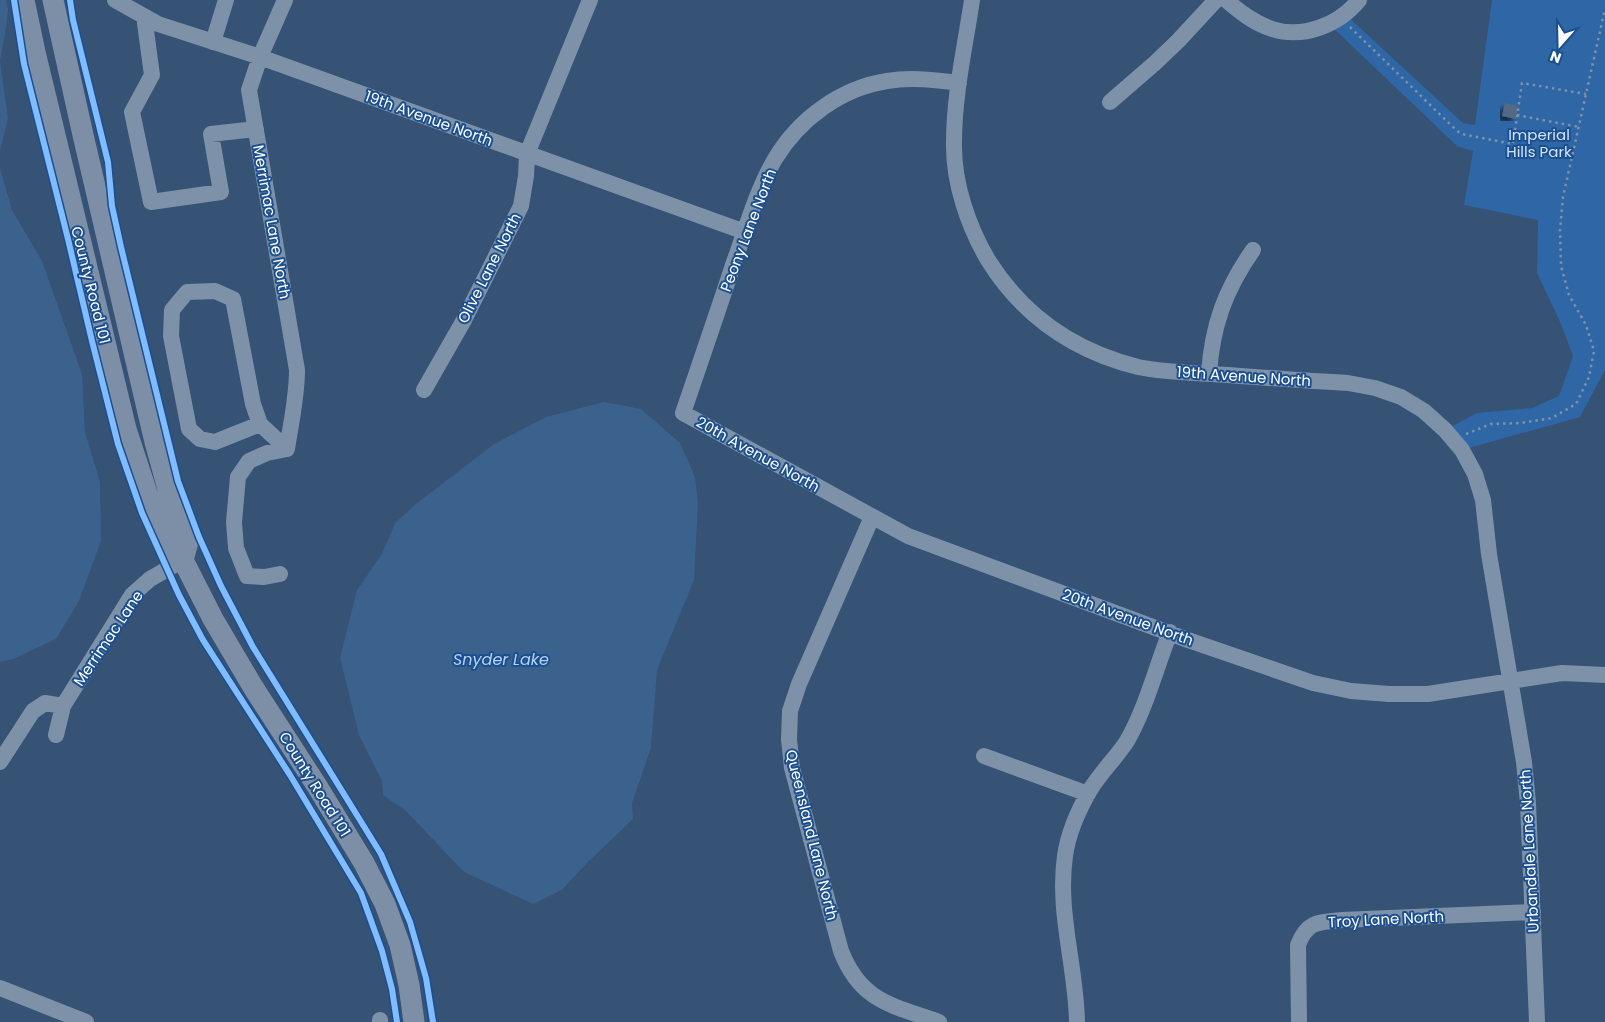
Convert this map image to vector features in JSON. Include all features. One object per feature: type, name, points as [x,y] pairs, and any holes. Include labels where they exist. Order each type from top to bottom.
[{"type":"main road","name":"County Road 101","points":[[24,0],[34,52],[126,429],[147,493],[168,546],[183,560],[213,619],[253,687],[354,848],[385,904],[400,945],[409,985],[414,1022]]},
{"type":"main road","name":"County Road 101","points":[[53,0],[82,135],[155,442],[171,500],[188,542],[183,560]]},
{"type":"street","name":"19th Avenue North","points":[[115,0],[158,24],[260,57],[745,232]]},
{"type":"street","points":[[213,42],[226,0]]},
{"type":"street","name":"Merrimac Lane North","points":[[285,0],[260,57],[250,90],[297,370],[297,390],[292,409],[287,449]]},
{"type":"street","name":"Olive Lane North","points":[[424,390],[464,320],[521,206],[526,176],[527,154],[590,0]]},
{"type":"street","points":[[959,83],[972,0]]},
{"type":"street","points":[[1110,102],[1155,64],[1216,0]]},
{"type":"street","points":[[1226,0],[1256,22],[1273,30],[1292,32],[1311,31],[1334,21],[1359,0]]},
{"type":"street","points":[[144,16],[152,75],[132,112],[151,202],[221,192],[211,134],[256,129]]},
{"type":"street","name":"Peony Lane North","points":[[683,413],[745,232],[775,160],[791,136],[812,116],[834,100],[859,88],[887,81],[915,79],[959,83]]},
{"type":"street","name":"19th Avenue North","points":[[959,83],[954,143],[957,178],[966,212],[979,244],[997,274],[1019,300],[1046,324],[1089,351],[1139,367],[1209,374],[1348,383],[1375,388],[1401,397],[1424,411],[1453,440],[1462,450],[1474,474],[1483,500],[1489,554],[1510,681]]},
{"type":"street","points":[[1209,374],[1214,328],[1224,299],[1237,272],[1253,250]]},
{"type":"street","points":[[260,424],[215,442],[200,439],[189,429],[171,336],[172,310],[187,292],[215,290],[232,299],[253,404],[260,424],[287,449]]},
{"type":"street","name":"20th Avenue North","points":[[683,413],[908,536],[1276,672],[1313,683],[1351,691],[1389,694],[1428,694],[1562,673],[1605,675]]},
{"type":"street","points":[[280,574],[264,577],[247,576],[236,548],[234,522],[238,477],[248,461],[267,453],[287,449]]},
{"type":"street","name":"Queensland Lane North","points":[[872,517],[799,684],[790,711],[789,739],[792,768],[847,968],[857,982],[870,994],[887,1003],[939,1022]]},
{"type":"street","name":"Merrimac Lane","points":[[56,735],[63,706],[132,595],[150,579],[183,560]]},
{"type":"street","points":[[1077,1022],[1077,1004],[1062,889],[1065,855],[1074,822],[1088,794],[1126,742],[1138,719],[1170,632]]},
{"type":"street","name":"Urbandale Lane North","points":[[1510,681],[1524,762],[1528,803],[1537,1022]]},
{"type":"street","points":[[0,762],[33,711],[44,704],[63,706]]},
{"type":"street","points":[[984,756],[1088,794]]},
{"type":"street","name":"Troy Lane North","points":[[1299,1022],[1298,945],[1302,935],[1316,923],[1342,920],[1532,912]]},
{"type":"street","points":[[0,988],[86,1022]]},
{"type":"path","points":[[1453,440],[1492,424],[1521,423],[1552,418],[1576,404],[1589,377],[1594,351],[1586,325],[1568,295],[1561,266],[1560,230],[1563,196],[1605,9]]},
{"type":"path","points":[[1334,21],[1457,131],[1513,144],[1522,83],[1586,94]]},
{"type":"path","points":[[1517,115],[1579,127]]},
{"type":"green space","name":"Imperial Hills Park","points":[[1492,0],[1605,0],[1605,370],[1580,417],[1462,450],[1445,430],[1477,413],[1532,408],[1559,396],[1573,356],[1561,324],[1537,273],[1538,220],[1464,205],[1473,151],[1457,146],[1329,24],[1345,14],[1463,123],[1475,125]]},
{"type":"water","points":[[0,0],[6,0],[8,9],[0,61]]},
{"type":"water","points":[[0,61],[8,118],[0,151]]},
{"type":"water","points":[[0,168],[12,210],[42,261],[82,374],[85,432],[100,482],[101,541],[79,601],[56,639],[13,659],[0,662]]},
{"type":"water","name":"Snyder Lake","points":[[604,402],[641,409],[680,443],[695,477],[698,503],[694,580],[657,670],[651,748],[632,803],[633,819],[562,890],[533,904],[464,872],[406,811],[383,795],[382,781],[359,735],[340,658],[357,590],[382,554],[395,523],[416,504],[494,444],[546,417]]},
{"type":"building","points":[[1505,103],[1518,106],[1516,119],[1502,116]]},
{"type":"cycle path","points":[[14,0],[24,64],[92,341],[118,444],[142,513],[179,595],[203,640],[290,775],[361,893],[382,951],[392,989],[397,1022]]},
{"type":"cycle path","points":[[70,0],[73,20],[108,162],[112,206],[121,247],[178,481],[199,537],[221,586],[253,647],[381,854],[410,922],[426,978],[433,1022]]}]
